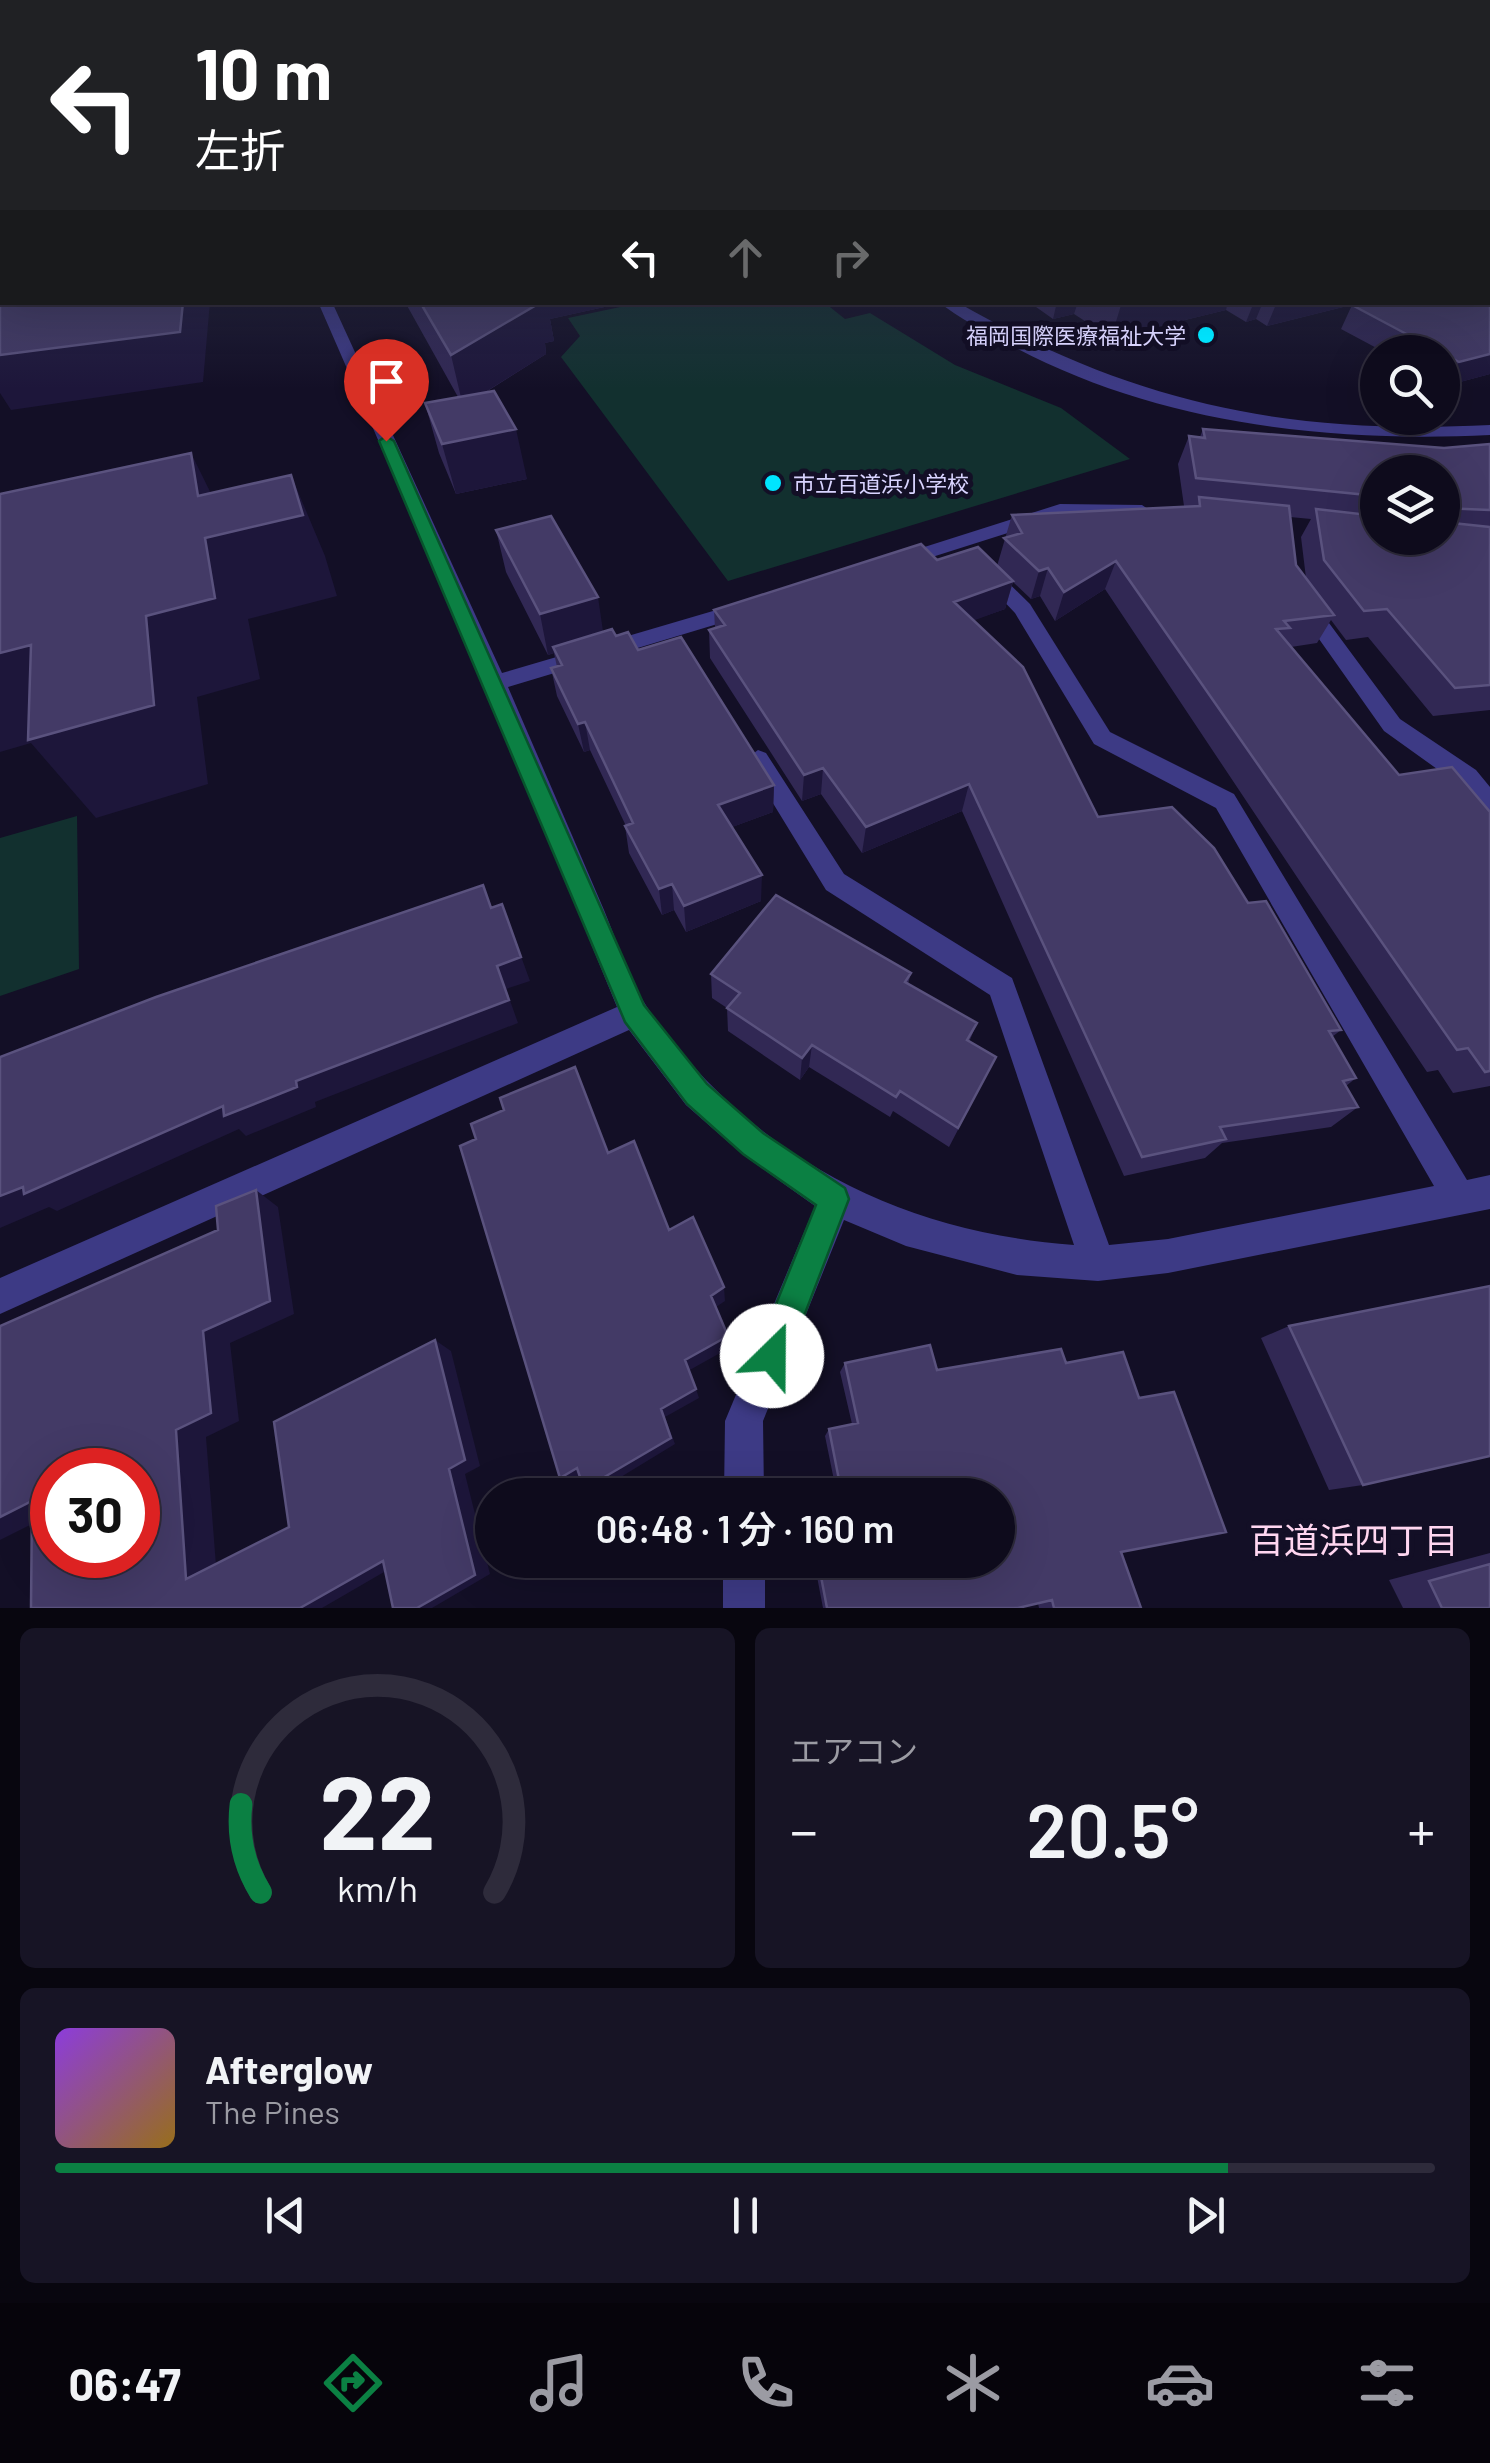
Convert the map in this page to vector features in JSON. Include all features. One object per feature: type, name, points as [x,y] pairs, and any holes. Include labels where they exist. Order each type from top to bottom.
[{"type":"street","points":[[325,305],[495,683],[634,1013],[697,1094],[753,1144],[834,1199],[906,1228],[1016,1258],[1098,1264],[1168,1256],[1490,1192]]},
{"type":"street","points":[[952,305],[1067,367],[1188,406],[1361,432],[1490,430]]},
{"type":"street","points":[[882,566],[1060,510],[1172,515]]},
{"type":"street","points":[[957,543],[1022,610],[1102,738],[1225,801],[1459,1198]]},
{"type":"street","points":[[1294,591],[1392,725],[1467,777],[1490,804]]},
{"type":"street","points":[[495,683],[682,639],[770,601]]},
{"type":"street","points":[[740,731],[836,882],[1002,987],[1098,1264]]},
{"type":"street","points":[[0,1296],[634,1013]]},
{"type":"street","points":[[744,1478],[744,1421],[814,1260],[834,1199]]},
{"type":"street","points":[[744,1578],[744,1608]]},
{"type":"green space","points":[[630,305],[828,305],[845,319],[870,313],[955,365],[1061,408],[1130,459],[728,581],[561,357],[580,336],[568,318]]},
{"type":"green space","points":[[77,816],[79,969],[0,996],[0,838]]},
{"type":"building","points":[[0,305],[183,305],[180,332],[0,355]]},
{"type":"building","points":[[422,305],[536,305],[451,355]]},
{"type":"building","points":[[1352,305],[1490,305],[1490,354],[1460,362],[1460,335],[1408,335]]},
{"type":"building","points":[[494,391],[516,429],[442,444],[425,403]]},
{"type":"building","points":[[1203,429],[1444,448],[1490,444],[1490,510],[1460,509],[1460,455],[1360,455],[1360,494],[1196,478],[1189,436],[1205,438]]},
{"type":"building","points":[[191,453],[198,496],[291,475],[303,515],[205,538],[215,598],[146,616],[154,705],[28,740],[31,645],[0,653],[0,494]]},
{"type":"building","points":[[1199,497],[1289,506],[1296,565],[1334,615],[1284,621],[1290,628],[1276,629],[1399,775],[1452,767],[1490,812],[1490,1071],[1485,1072],[1468,1048],[1457,1050],[1116,561],[1064,592],[1048,568],[1039,571],[1004,538],[1022,533],[1012,515],[1200,506]]},
{"type":"building","points":[[1316,509],[1360,514],[1360,555],[1460,555],[1460,524],[1490,527],[1490,685],[1455,688],[1387,609],[1364,611],[1324,560]]},
{"type":"building","points":[[551,516],[598,597],[540,614],[496,530]]},
{"type":"building","points":[[921,544],[937,560],[978,547],[1013,581],[954,602],[1023,667],[1098,817],[1172,807],[1214,848],[1248,903],[1266,901],[1341,1030],[1329,1031],[1356,1078],[1343,1081],[1358,1107],[1220,1127],[1226,1139],[1142,1157],[969,784],[866,827],[823,768],[804,775],[709,630],[725,625],[714,610]]},
{"type":"building","points":[[612,629],[616,636],[628,632],[638,650],[681,637],[774,785],[718,805],[762,875],[684,906],[672,884],[659,889],[625,826],[633,823],[585,722],[578,724],[551,668],[562,665],[553,647]]},
{"type":"building","points":[[483,885],[491,908],[502,904],[521,957],[497,966],[509,1000],[296,1081],[297,1087],[224,1116],[223,1106],[24,1194],[23,1187],[0,1196],[0,1057],[156,997]]},
{"type":"building","points":[[776,895],[911,973],[905,982],[977,1023],[967,1040],[996,1057],[958,1128],[900,1091],[896,1097],[812,1045],[802,1058],[727,1008],[740,993],[711,974]]},
{"type":"building","points":[[575,1067],[608,1153],[634,1141],[669,1230],[693,1217],[724,1287],[711,1296],[728,1336],[685,1360],[696,1389],[661,1409],[671,1438],[603,1478],[580,1478],[577,1468],[560,1478],[460,1146],[476,1139],[471,1124],[504,1110],[500,1098]]},
{"type":"building","points":[[256,1190],[270,1301],[203,1331],[211,1413],[176,1430],[186,1579],[289,1527],[274,1422],[435,1340],[465,1460],[449,1469],[475,1575],[417,1608],[393,1608],[383,1561],[300,1608],[31,1608],[31,1578],[160,1578],[160,1448],[30,1448],[30,1502],[0,1517],[0,1326],[218,1230],[216,1206]]},
{"type":"building","points":[[1490,1286],[1490,1456],[1363,1485],[1289,1326]]},
{"type":"building","points":[[930,1345],[937,1370],[1061,1349],[1066,1363],[1123,1352],[1139,1398],[1174,1392],[1226,1532],[1121,1552],[1141,1608],[1054,1608],[1052,1600],[1018,1608],[827,1608],[821,1578],[1015,1578],[1015,1478],[839,1478],[829,1429],[858,1423],[845,1363]]},
{"type":"building","points":[[1490,1564],[1490,1608],[1442,1608],[1429,1581]]},
{"type":"place","name":"福岡国際医療福祉大学","points":[[1206,335]]},
{"type":"place","name":"市立百道浜小学校","points":[[773,483]]},
{"type":"district","name":"百道浜四丁目","points":[[1354,1539]]},
{"type":"route","points":[[386,441],[495,683],[634,1013],[697,1094],[753,1144],[834,1199],[814,1260],[772,1356]]}]
